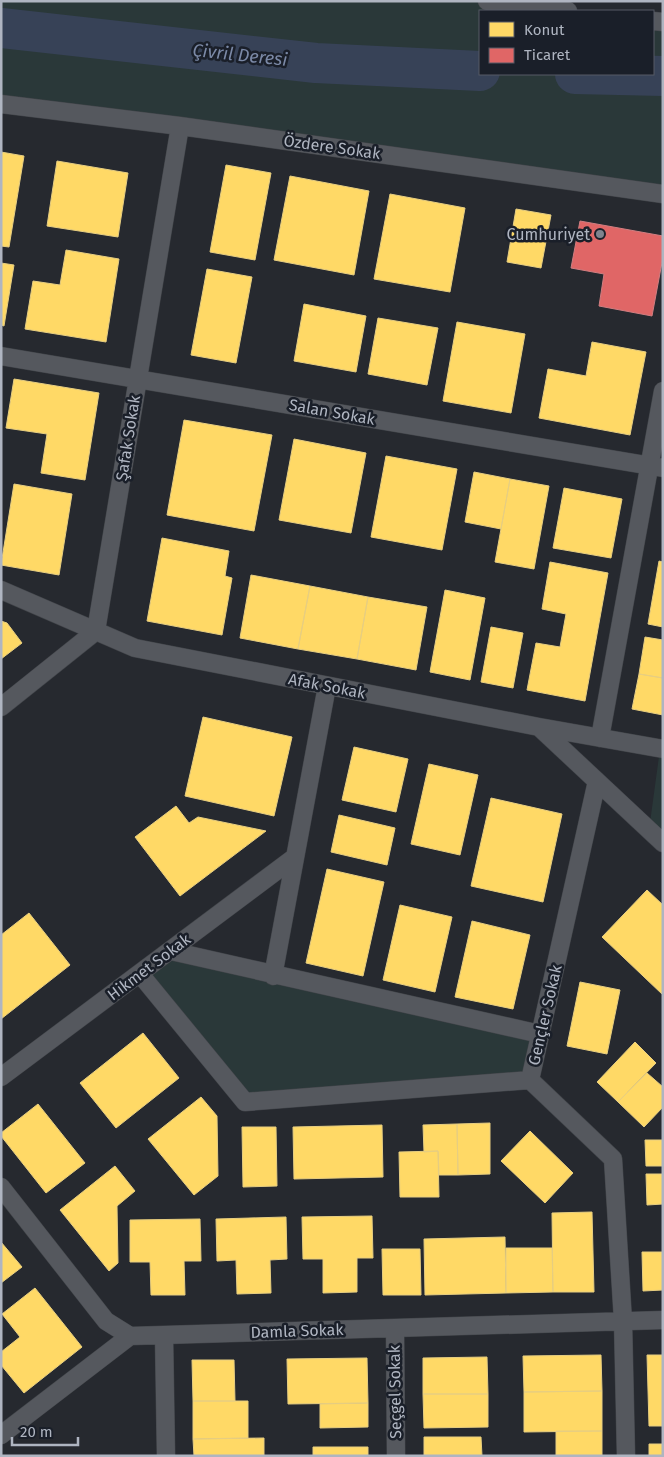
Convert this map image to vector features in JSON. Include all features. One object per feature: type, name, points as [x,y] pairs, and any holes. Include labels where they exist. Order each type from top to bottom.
[{"type":"street","points":[[487,1],[560,7]]},
{"type":"street","name":"Özdere Sokak","points":[[1,104],[180,126],[663,194]]},
{"type":"street","name":"Şafak Sokak","points":[[96,631],[180,126]]},
{"type":"street","name":"Salan Sokak","points":[[1,356],[656,467]]},
{"type":"street","points":[[600,738],[656,467],[663,391]]},
{"type":"street","name":"Afak Sokak","points":[[1,590],[135,648],[539,727],[663,749]]},
{"type":"street","points":[[1,706],[96,631]]},
{"type":"street","points":[[274,976],[327,686]]},
{"type":"street","points":[[539,727],[663,843]]},
{"type":"street","name":"Gençler Sokak","points":[[597,782],[530,1080],[613,1159],[624,1321],[626,1456]]},
{"type":"street","name":"Hikmet Sokak","points":[[1,1077],[295,857]]},
{"type":"street","points":[[171,951],[274,976],[540,1034]]},
{"type":"street","points":[[140,974],[245,1102],[530,1080]]},
{"type":"street","points":[[1,1187],[106,1321],[130,1336],[1,1435]]},
{"type":"street","name":"Damla Sokak","points":[[130,1336],[663,1320]]},
{"type":"street","name":"Seçgel Sokak","points":[[395,1328],[396,1456]]},
{"type":"street","points":[[164,1335],[166,1456]]},
{"type":"shaded area","points":[[1,1],[487,1],[560,10],[479,10],[479,75],[654,75],[654,21],[663,22],[663,194],[1,104]]},
{"type":"shaded area","points":[[660,749],[663,749],[663,843],[649,830]]},
{"type":"shaded area","points":[[171,951],[540,1034],[530,1080],[245,1102],[140,974]]},
{"type":"building: Konut","points":[[1,152],[24,156],[9,247],[1,246]]},
{"type":"building: Konut","points":[[57,161],[128,173],[118,237],[47,226]]},
{"type":"building: Konut","points":[[226,165],[271,173],[255,260],[210,252]]},
{"type":"building: Konut","points":[[290,176],[369,191],[354,275],[274,260]]},
{"type":"building: Konut","points":[[390,194],[465,208],[450,292],[374,279]]},
{"type":"building: Konut","points":[[516,209],[551,215],[541,268],[507,262]]},
{"type":"building: Konut","points":[[66,250],[119,259],[106,342],[25,329],[33,281],[60,285]]},
{"type":"building: Konut","points":[[1,263],[14,265],[4,326],[1,325]]},
{"type":"building: Konut","points":[[207,269],[252,277],[236,363],[191,355]]},
{"type":"building: Konut","points":[[304,304],[366,316],[356,372],[294,361]]},
{"type":"building: Konut","points":[[378,318],[438,328],[427,385],[368,374]]},
{"type":"building: Konut","points":[[457,322],[525,334],[511,413],[443,401]]},
{"type":"building: Konut","points":[[592,342],[646,352],[630,435],[539,418],[548,369],[586,376]]},
{"type":"building: Konut","points":[[14,379],[99,393],[85,480],[41,473],[47,434],[6,428]]},
{"type":"building: Konut","points":[[184,420],[272,435],[254,531],[167,515]]},
{"type":"building: Konut","points":[[294,439],[366,453],[351,533],[279,520]]},
{"type":"building: Konut","points":[[386,456],[457,469],[442,550],[371,537]]},
{"type":"building: Konut","points":[[474,472],[510,479],[501,529],[465,522]]},
{"type":"building: Konut","points":[[510,479],[549,486],[534,569],[495,562]]},
{"type":"building: Konut","points":[[14,484],[72,494],[59,575],[1,565]]},
{"type":"building: Konut","points":[[564,488],[622,499],[611,558],[553,548]]},
{"type":"building: Konut","points":[[162,538],[229,551],[225,576],[232,578],[222,635],[147,621]]},
{"type":"building: Konut","points":[[659,561],[663,562],[663,627],[648,624]]},
{"type":"building: Konut","points":[[550,562],[608,573],[585,701],[527,690],[536,643],[560,647],[566,614],[542,609]]},
{"type":"building: Konut","points":[[251,575],[310,586],[298,649],[240,638]]},
{"type":"building: Konut","points":[[310,586],[368,597],[357,659],[298,649]]},
{"type":"building: Konut","points":[[445,590],[485,598],[470,680],[430,672]]},
{"type":"building: Konut","points":[[368,597],[427,607],[416,670],[357,659]]},
{"type":"building: Konut","points":[[1,621],[7,623],[22,643],[1,659]]},
{"type":"building: Konut","points":[[491,627],[523,633],[513,688],[481,682]]},
{"type":"building: Konut","points":[[645,637],[663,640],[663,678],[639,674]]},
{"type":"building: Konut","points":[[639,674],[663,678],[663,715],[632,709]]},
{"type":"building: Konut","points":[[203,717],[292,737],[274,816],[185,796]]},
{"type":"building: Konut","points":[[354,747],[408,759],[396,812],[342,800]]},
{"type":"building: Konut","points":[[429,764],[478,775],[460,855],[411,844]]},
{"type":"building: Konut","points":[[491,798],[562,814],[543,902],[471,886]]},
{"type":"building: Konut","points":[[176,806],[189,823],[198,817],[266,831],[180,896],[135,837]]},
{"type":"building: Konut","points":[[339,815],[395,828],[387,865],[331,852]]},
{"type":"building: Konut","points":[[327,869],[384,882],[363,976],[306,963]]},
{"type":"building: Konut","points":[[647,890],[663,905],[663,995],[602,937]]},
{"type":"building: Konut","points":[[400,905],[452,917],[435,992],[383,980]]},
{"type":"building: Konut","points":[[29,913],[70,965],[1,1019],[1,935]]},
{"type":"building: Konut","points":[[472,921],[530,935],[513,1009],[455,997]]},
{"type":"building: Konut","points":[[580,982],[620,990],[607,1054],[567,1046]]},
{"type":"building: Konut","points":[[143,1033],[179,1078],[116,1128],[80,1083]]},
{"type":"building: Konut","points":[[635,1042],[656,1063],[618,1102],[597,1082]]},
{"type":"building: Konut","points":[[647,1073],[663,1087],[663,1107],[644,1127],[618,1102]]},
{"type":"building: Konut","points":[[201,1097],[217,1116],[218,1176],[194,1195],[148,1139]]},
{"type":"building: Konut","points":[[38,1104],[85,1163],[46,1193],[1,1136],[1,1133]]},
{"type":"building: Konut","points":[[490,1123],[490,1174],[458,1175],[457,1124]]},
{"type":"building: Konut","points":[[457,1124],[458,1175],[439,1175],[438,1151],[424,1152],[423,1125]]},
{"type":"building: Konut","points":[[382,1125],[383,1177],[294,1179],[293,1127]]},
{"type":"building: Konut","points":[[242,1127],[276,1127],[277,1186],[243,1187]]},
{"type":"building: Konut","points":[[530,1131],[573,1173],[545,1203],[501,1161]]},
{"type":"building: Konut","points":[[645,1140],[663,1140],[663,1166],[646,1166]]},
{"type":"building: Konut","points":[[438,1151],[439,1197],[400,1197],[399,1152]]},
{"type":"building: Konut","points":[[115,1166],[135,1191],[117,1206],[118,1263],[109,1271],[60,1210]]},
{"type":"building: Konut","points":[[646,1174],[663,1174],[663,1204],[647,1205]]},
{"type":"building: Konut","points":[[592,1212],[594,1292],[553,1292],[552,1213]]},
{"type":"building: Konut","points":[[372,1216],[373,1258],[357,1258],[357,1292],[323,1293],[323,1259],[303,1259],[302,1217]]},
{"type":"building: Konut","points":[[286,1217],[287,1259],[270,1260],[271,1293],[237,1294],[236,1260],[217,1261],[216,1219]]},
{"type":"building: Konut","points":[[200,1219],[201,1261],[184,1261],[185,1295],[151,1295],[150,1262],[130,1262],[130,1220]]},
{"type":"building: Konut","points":[[505,1237],[506,1293],[425,1295],[424,1239]]},
{"type":"building: Konut","points":[[1,1242],[22,1267],[1,1283]]},
{"type":"building: Konut","points":[[506,1248],[552,1248],[553,1292],[506,1293]]},
{"type":"building: Konut","points":[[382,1249],[420,1249],[421,1295],[383,1295]]},
{"type":"building: Konut","points":[[642,1252],[663,1252],[663,1290],[643,1291]]},
{"type":"building: Konut","points":[[35,1288],[82,1347],[24,1393],[1,1365],[1,1352],[20,1337],[2,1314]]},
{"type":"building: Konut","points":[[601,1355],[602,1391],[524,1392],[523,1356]]},
{"type":"building: Konut","points":[[647,1355],[663,1355],[663,1426],[649,1426]]},
{"type":"building: Konut","points":[[487,1357],[488,1394],[423,1394],[423,1358]]},
{"type":"building: Konut","points":[[367,1358],[368,1403],[288,1404],[287,1359]]},
{"type":"building: Konut","points":[[192,1360],[234,1360],[235,1401],[193,1401]]},
{"type":"building: Konut","points":[[602,1391],[602,1431],[524,1432],[524,1392]]},
{"type":"building: Konut","points":[[423,1394],[488,1394],[488,1427],[424,1428]]},
{"type":"building: Konut","points":[[193,1401],[248,1401],[248,1438],[193,1439]]},
{"type":"building: Konut","points":[[368,1403],[368,1427],[320,1428],[320,1404]]},
{"type":"building: Konut","points":[[556,1431],[602,1431],[602,1456],[556,1456]]},
{"type":"building: Konut","points":[[424,1437],[481,1437],[482,1456],[424,1456]]},
{"type":"building: Konut","points":[[264,1438],[264,1456],[194,1456],[193,1439]]},
{"type":"building: Konut","points":[[649,1444],[663,1444],[663,1456],[649,1456]]},
{"type":"building: Konut","points":[[313,1447],[368,1447],[368,1456],[313,1456]]},
{"type":"building: Ticaret","points":[[580,221],[663,236],[663,257],[652,316],[599,306],[604,274],[571,268]]},
{"type":"waterway","name":"Çivril Deresi","points":[[1,28],[316,63],[479,71]]},
{"type":"waterway","name":"Çivril Deresi","points":[[619,75],[663,76]]},
{"type":"place","name":"Cumhuriyet","points":[[600,234]]}]
